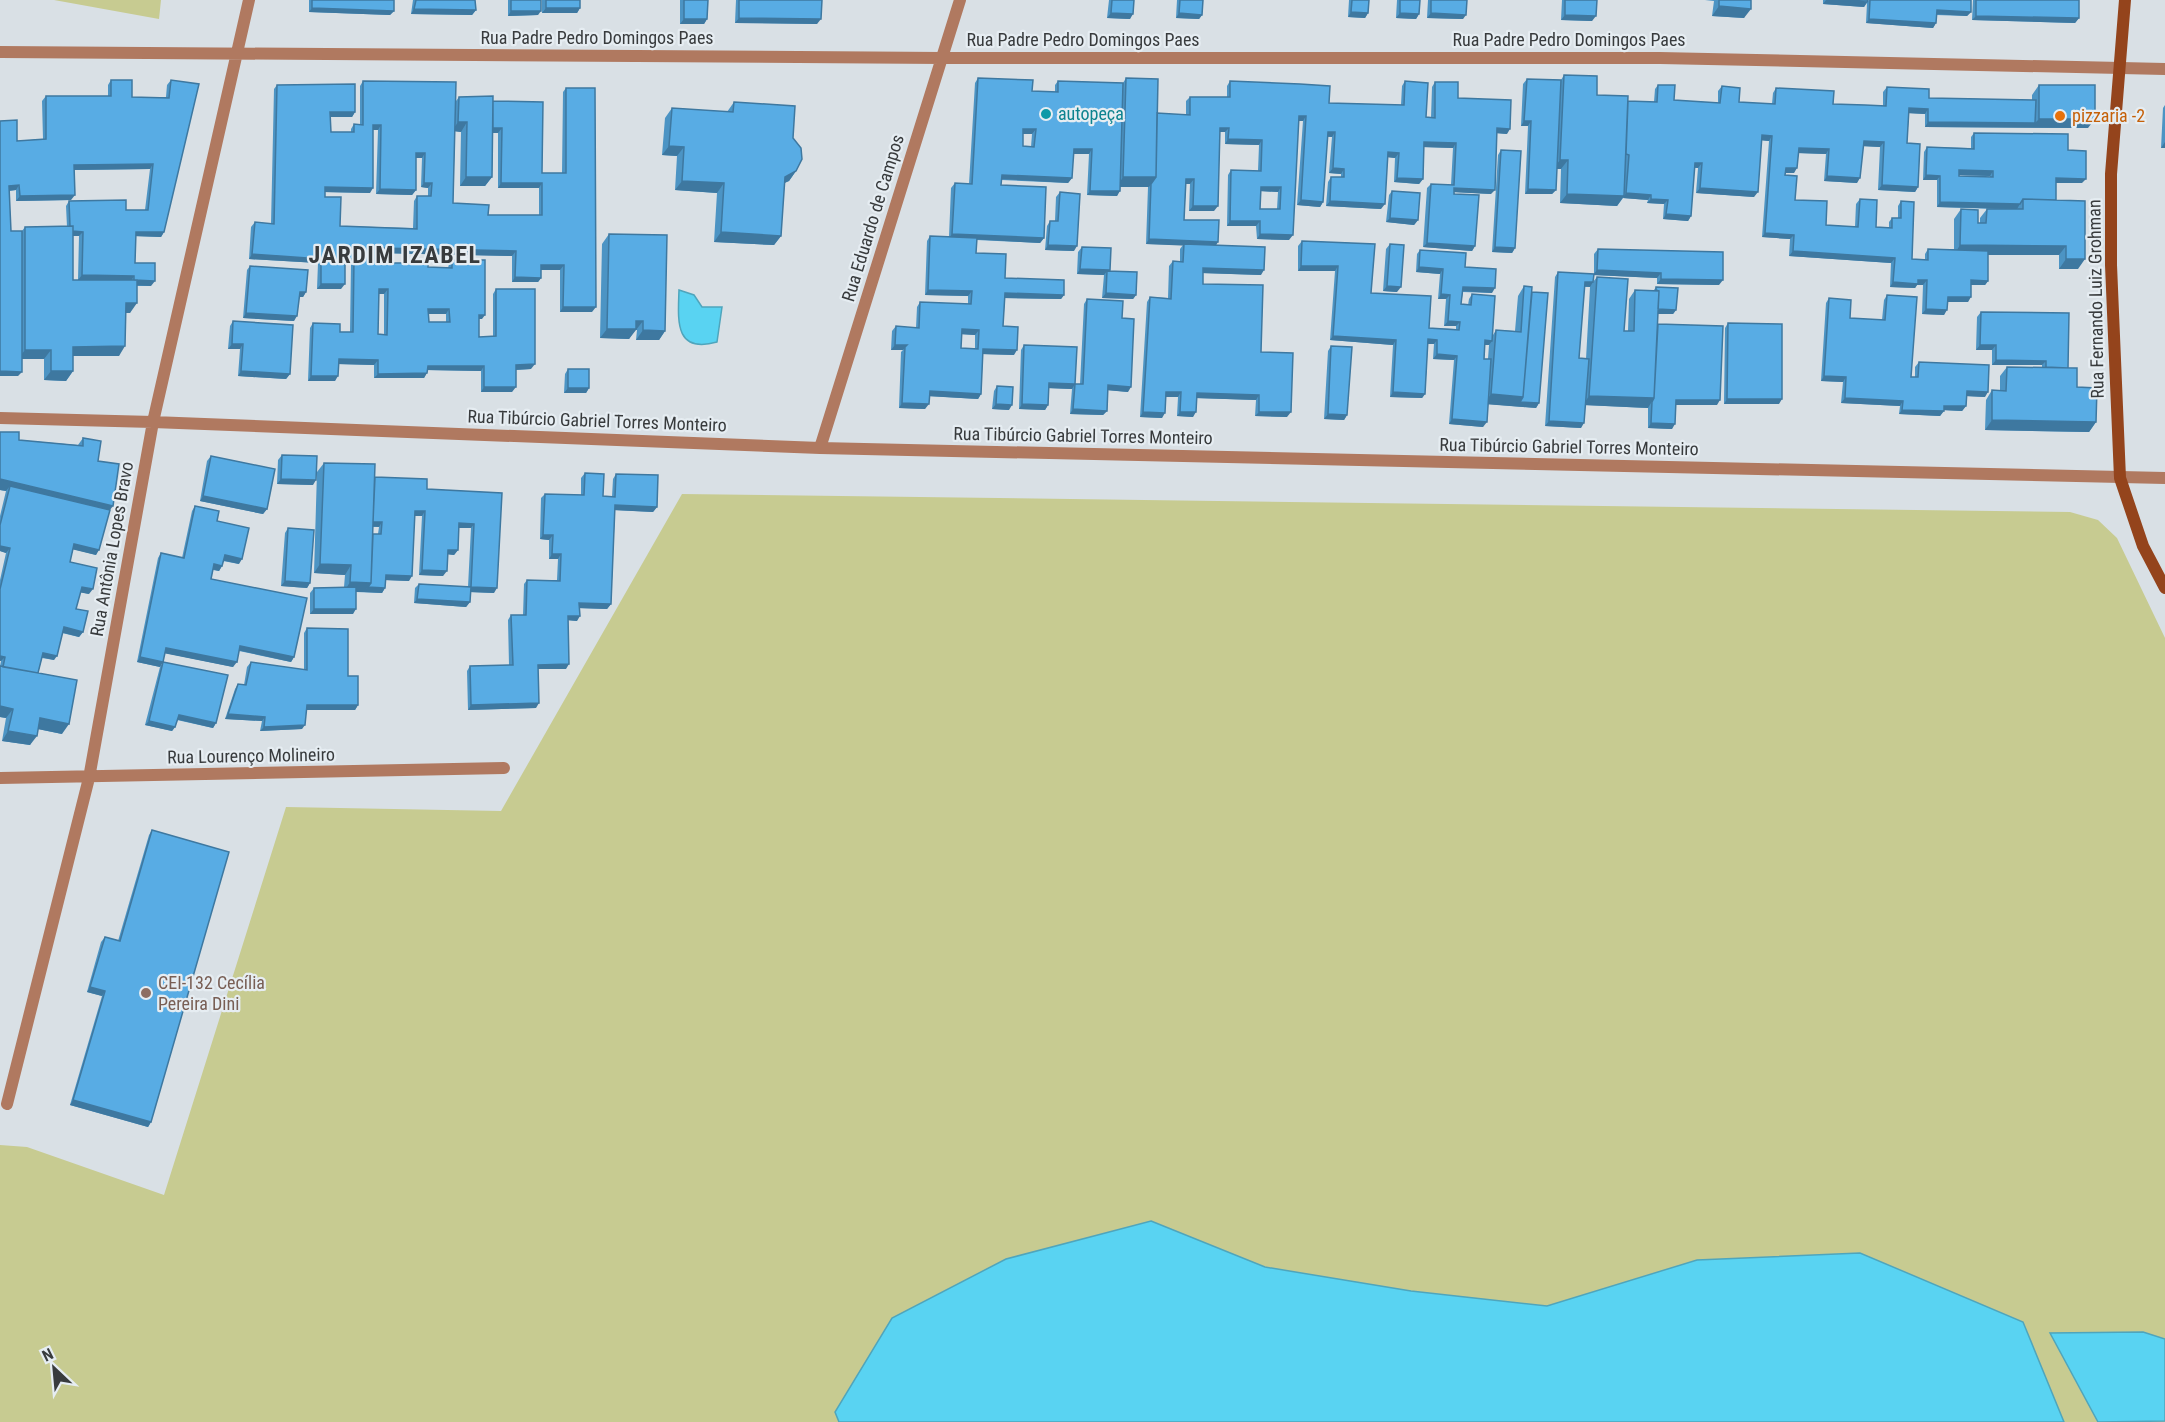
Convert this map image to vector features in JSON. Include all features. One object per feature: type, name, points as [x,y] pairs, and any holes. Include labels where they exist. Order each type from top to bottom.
[{"type":"main road","name":"Rua Fernando Luiz Grohman","points":[[2125,0],[2111,174],[2111,265],[2120,478],[2143,546],[2165,588]]},
{"type":"street","name":"Rua Antônia Lopes Bravo","points":[[7,1104],[89,778],[153,422],[249,0]]},
{"type":"street","name":"Rua Eduardo de Campos","points":[[820,448],[960,0]]},
{"type":"street","name":"Rua Padre Pedro Domingos Paes","points":[[0,52],[942,58],[1660,58],[2165,69]]},
{"type":"street","name":"Rua Tibúrcio Gabriel Torres Monteiro","points":[[0,418],[820,448],[2165,478]]},
{"type":"street","name":"Rua Lourenço Molineiro","points":[[0,778],[504,768]]},
{"type":"green space","points":[[54,0],[161,0],[159,19]]},
{"type":"green space","points":[[682,494],[2070,512],[2098,520],[2117,538],[2165,638],[2165,1422],[0,1422],[0,1145],[27,1147],[164,1195],[286,807],[501,811]]},
{"type":"water","points":[[679,290],[694,295],[702,307],[722,307],[717,342],[703,344],[693,343],[686,339],[679,323]]},
{"type":"water","points":[[1151,1221],[1265,1267],[1411,1291],[1547,1306],[1697,1260],[1860,1253],[2023,1322],[2064,1422],[839,1422],[835,1412],[892,1318],[1006,1259]]},
{"type":"water","points":[[2143,1332],[2165,1339],[2165,1421],[2098,1422],[2050,1333]]},
{"type":"building","points":[[312,0],[394,0],[394,11],[312,8]]},
{"type":"building","points":[[416,0],[475,0],[476,10],[414,9]]},
{"type":"building","points":[[511,0],[541,0],[541,11],[511,11]]},
{"type":"building","points":[[546,0],[580,0],[580,8],[546,8]]},
{"type":"building","points":[[684,0],[708,0],[707,19],[684,19]]},
{"type":"building","points":[[739,0],[822,0],[821,19],[739,18]]},
{"type":"building","points":[[1112,0],[1134,0],[1133,14],[1111,13]]},
{"type":"building","points":[[1180,0],[1203,0],[1202,15],[1179,13]]},
{"type":"building","points":[[1352,0],[1369,0],[1368,13],[1351,12]]},
{"type":"building","points":[[1400,0],[1420,0],[1419,14],[1400,13]]},
{"type":"building","points":[[1431,0],[1467,0],[1466,15],[1431,13]]},
{"type":"building","points":[[1565,0],[1597,0],[1596,16],[1565,15]]},
{"type":"building","points":[[1719,0],[1751,0],[1751,9],[1719,6]]},
{"type":"building","points":[[1835,0],[1868,0],[1867,2]]},
{"type":"building","points":[[1870,0],[1971,0],[1971,12],[1937,10],[1936,23],[1869,19]]},
{"type":"building","points":[[1976,0],[2079,0],[2079,18],[1976,16]]},
{"type":"building","points":[[1564,75],[1597,76],[1597,95],[1628,96],[1624,196],[1567,194],[1568,160],[1560,160]]},
{"type":"building","points":[[978,78],[1033,80],[1032,91],[1058,92],[1058,81],[1123,83],[1120,191],[1090,191],[1092,149],[1074,149],[1072,178],[1002,175],[1001,185],[1046,187],[1044,238],[952,234],[955,183],[972,184]],"holes":[[[1023,129],[1036,129],[1034,147],[1023,146]]]},
{"type":"building","points":[[1126,78],[1158,79],[1156,177],[1123,177]]},
{"type":"building","points":[[1527,79],[1561,80],[1556,190],[1528,189],[1531,121],[1524,121]]},
{"type":"building","points":[[111,80],[132,80],[132,97],[169,98],[171,80],[199,84],[164,232],[136,232],[135,263],[155,263],[155,281],[134,280],[134,276],[82,275],[83,232],[73,231],[73,226],[70,226],[69,201],[126,200],[126,210],[148,210],[153,164],[74,165],[75,195],[20,196],[19,185],[9,186],[11,231],[22,231],[22,372],[0,371],[0,121],[17,120],[17,141],[46,139],[46,96],[111,96]]},
{"type":"building","points":[[363,81],[456,82],[453,203],[489,205],[488,215],[542,215],[542,183],[501,183],[502,128],[493,128],[493,101],[543,102],[542,173],[566,173],[566,88],[595,88],[596,307],[563,307],[564,265],[541,265],[541,278],[515,277],[516,251],[379,248],[379,263],[428,263],[428,267],[452,268],[452,260],[485,260],[485,315],[479,315],[479,337],[496,336],[496,289],[535,289],[535,364],[516,365],[516,387],[484,387],[484,366],[428,366],[427,373],[378,374],[378,360],[339,359],[338,376],[311,376],[313,323],[340,324],[340,332],[353,332],[354,259],[345,259],[345,284],[321,284],[321,259],[252,254],[255,222],[274,224],[277,85],[355,84],[355,112],[330,112],[331,132],[354,132],[354,124],[363,125]],"holes":[[[373,125],[381,125],[380,189],[416,190],[416,153],[425,153],[424,183],[432,183],[431,196],[417,196],[417,229],[340,226],[341,197],[325,197],[325,187],[373,188]],[[379,289],[388,289],[387,335],[378,334]],[[428,309],[449,309],[450,322],[429,322]]]},
{"type":"building","points":[[1230,81],[1300,84],[1330,86],[1329,103],[1404,105],[1405,81],[1428,83],[1426,117],[1435,118],[1435,82],[1458,82],[1458,98],[1511,100],[1510,129],[1497,128],[1495,190],[1454,188],[1454,194],[1479,195],[1475,246],[1427,243],[1431,184],[1454,185],[1456,143],[1424,142],[1423,179],[1397,178],[1399,153],[1388,152],[1385,204],[1330,201],[1331,177],[1344,177],[1344,169],[1333,168],[1335,132],[1328,132],[1323,202],[1301,200],[1306,116],[1299,116],[1293,235],[1260,234],[1260,221],[1230,221],[1231,170],[1261,171],[1262,140],[1228,139],[1229,128],[1220,128],[1218,206],[1193,206],[1194,179],[1186,179],[1184,220],[1219,220],[1218,242],[1149,239],[1151,184],[1156,177],[1157,113],[1190,115],[1190,97],[1230,97]],"holes":[[[1261,187],[1281,187],[1280,209],[1260,209]]]},
{"type":"building","points":[[1658,85],[1675,85],[1674,100],[1720,103],[1722,86],[1740,88],[1739,102],[1775,104],[1776,88],[1834,91],[1833,104],[1886,106],[1887,87],[1929,89],[1929,98],[2036,100],[2035,123],[1928,122],[1928,109],[1909,108],[1907,143],[1920,144],[1918,187],[1882,185],[1884,142],[1864,141],[1860,178],[1827,176],[1829,149],[1799,148],[1797,168],[1786,168],[1785,175],[1797,176],[1795,200],[1827,201],[1826,225],[1858,227],[1860,199],[1877,200],[1876,227],[1892,228],[1892,218],[1901,218],[1901,201],[1914,202],[1912,259],[1928,260],[1928,249],[1988,251],[1988,281],[1971,280],[1971,297],[1948,297],[1947,310],[1926,309],[1927,280],[1918,280],[1918,284],[1893,282],[1895,258],[1793,251],[1794,235],[1765,233],[1772,136],[1762,135],[1758,192],[1700,188],[1702,163],[1695,163],[1691,216],[1666,214],[1668,200],[1651,199],[1651,195],[1626,193],[1629,155],[1626,154],[1628,101],[1657,102]]},
{"type":"building","name":"pizzaria -2","points":[[2039,85],[2095,85],[2095,119],[2039,119]]},
{"type":"building","points":[[493,96],[492,177],[466,177],[467,122],[458,122],[459,97]]},
{"type":"building","points":[[734,102],[795,106],[793,138],[801,148],[802,159],[796,171],[785,177],[781,236],[721,232],[724,183],[682,181],[684,147],[669,146],[672,108],[733,112]]},
{"type":"building","points":[[1974,133],[2068,134],[2068,150],[2086,151],[2086,179],[2056,178],[2056,200],[2023,199],[2020,204],[1940,202],[1940,176],[1926,175],[1927,147],[1974,149]],"holes":[[[1959,170],[1993,171],[1993,177],[1959,176]]]},
{"type":"building","points":[[1501,150],[1521,151],[1515,248],[1495,247]]},
{"type":"building","points":[[1392,191],[1420,193],[1418,220],[1390,218]]},
{"type":"building","points":[[1060,192],[1080,194],[1077,246],[1048,245],[1050,221],[1058,221]]},
{"type":"building","points":[[2023,199],[2085,201],[2085,259],[2066,259],[2066,246],[1960,245],[1961,209],[1978,210],[1978,223],[1986,223],[1987,209],[2023,209]]},
{"type":"building","points":[[73,226],[73,280],[137,280],[137,303],[126,303],[125,346],[73,347],[73,371],[51,371],[51,350],[25,350],[25,227]]},
{"type":"building","points":[[609,234],[667,235],[665,331],[643,330],[643,321],[636,321],[636,329],[607,329]]},
{"type":"building","points":[[930,236],[977,238],[976,253],[1006,254],[1005,278],[1064,280],[1064,295],[1005,293],[1003,326],[1018,327],[1017,350],[983,349],[981,394],[930,391],[929,404],[902,403],[905,347],[907,345],[895,345],[896,326],[919,328],[920,302],[971,304],[972,291],[928,290]],"holes":[[[962,329],[979,330],[978,349],[961,348]]]},
{"type":"building","points":[[1302,241],[1375,244],[1371,293],[1431,296],[1429,328],[1459,330],[1460,322],[1448,321],[1450,295],[1441,294],[1443,269],[1419,267],[1420,250],[1466,253],[1465,267],[1496,269],[1495,288],[1463,287],[1461,304],[1471,305],[1472,294],[1495,296],[1492,341],[1485,340],[1484,359],[1491,359],[1487,422],[1452,419],[1457,356],[1437,354],[1437,340],[1428,339],[1425,394],[1393,392],[1396,340],[1333,336],[1338,266],[1301,266]]},
{"type":"building","points":[[1184,244],[1265,247],[1264,270],[1203,268],[1203,284],[1263,285],[1261,352],[1293,353],[1291,412],[1259,412],[1259,395],[1197,393],[1196,412],[1180,412],[1181,392],[1166,392],[1165,413],[1143,412],[1150,297],[1171,299],[1173,261],[1183,262]]},
{"type":"building","points":[[1390,244],[1404,245],[1401,287],[1387,286]]},
{"type":"building","points":[[1082,247],[1111,248],[1110,270],[1080,269]]},
{"type":"building","points":[[1598,249],[1723,252],[1723,280],[1661,279],[1661,273],[1597,270]]},
{"type":"building","points":[[250,266],[308,270],[306,292],[300,292],[297,316],[246,313]]},
{"type":"building","points":[[1107,271],[1137,272],[1136,295],[1106,293]]},
{"type":"building","points":[[1558,272],[1594,274],[1593,282],[1585,282],[1579,358],[1589,359],[1584,423],[1549,421]]},
{"type":"building","points":[[1597,277],[1628,279],[1624,331],[1634,331],[1635,290],[1659,291],[1654,398],[1589,396]]},
{"type":"building","points":[[1524,286],[1532,287],[1523,397],[1491,394],[1496,330],[1521,332]]},
{"type":"building","points":[[1656,287],[1678,288],[1676,310],[1658,309],[1659,291]]},
{"type":"building","points":[[1532,292],[1548,293],[1539,403],[1520,402],[1523,397]]},
{"type":"building","points":[[1887,295],[1917,297],[1911,377],[1918,377],[1919,362],[1989,365],[1988,392],[1967,391],[1966,406],[1944,406],[1944,411],[1902,410],[1903,401],[1845,398],[1846,377],[1824,376],[1829,298],[1851,300],[1850,318],[1885,320]]},
{"type":"building","points":[[1087,299],[1123,301],[1122,318],[1134,319],[1131,387],[1108,385],[1107,411],[1073,409],[1075,384],[1083,384]]},
{"type":"building","points":[[1981,312],[2069,313],[2068,368],[2046,367],[2046,361],[1996,360],[1996,345],[1980,345]]},
{"type":"building","points":[[233,321],[293,325],[290,374],[241,371],[243,344],[232,344]]},
{"type":"building","points":[[1728,323],[1782,324],[1782,399],[1727,399]]},
{"type":"building","points":[[1658,324],[1723,326],[1720,400],[1676,400],[1675,424],[1651,423]]},
{"type":"building","points":[[1024,345],[1077,347],[1075,384],[1049,383],[1048,405],[1022,404]]},
{"type":"building","points":[[1331,346],[1352,347],[1347,415],[1328,414]]},
{"type":"building","points":[[2007,367],[2077,368],[2077,387],[2097,388],[2096,422],[1992,420],[1992,390],[2006,391]]},
{"type":"building","points":[[568,369],[589,369],[589,388],[568,388]]},
{"type":"building","points":[[997,386],[1013,387],[1012,405],[996,404]]},
{"type":"building","points":[[0,432],[19,432],[19,440],[83,446],[83,438],[101,441],[98,461],[119,464],[113,506],[0,479]]},
{"type":"building","points":[[282,455],[317,456],[316,480],[281,479]]},
{"type":"building","points":[[211,456],[275,469],[267,509],[203,496]]},
{"type":"building","points":[[324,463],[375,464],[371,583],[350,582],[351,565],[320,564]]},
{"type":"building","points":[[585,473],[604,474],[603,496],[615,497],[616,474],[658,475],[657,507],[615,505],[611,604],[579,603],[580,616],[568,616],[569,664],[538,665],[539,703],[471,705],[470,666],[513,665],[511,615],[526,615],[527,580],[560,581],[561,554],[552,554],[553,535],[543,535],[545,494],[584,495]]},
{"type":"building","points":[[375,477],[427,479],[427,489],[502,493],[497,588],[471,587],[474,524],[459,523],[458,550],[448,550],[447,571],[422,570],[425,511],[415,511],[412,576],[386,575],[385,588],[368,587],[371,583],[373,534],[381,534],[382,522],[373,522]]},
{"type":"building","points":[[10,486],[110,510],[99,550],[74,544],[70,562],[97,568],[93,589],[82,587],[76,609],[88,611],[83,632],[64,627],[57,656],[43,653],[38,673],[3,667],[5,657],[0,656],[0,589],[10,548],[0,546],[0,525]]},
{"type":"building","points":[[195,506],[219,511],[217,521],[249,528],[242,559],[225,555],[222,566],[214,564],[211,579],[307,598],[294,657],[240,646],[237,662],[166,648],[163,662],[140,657],[161,553],[184,558]]},
{"type":"building","points":[[288,528],[314,530],[310,583],[285,581]]},
{"type":"building","points":[[419,584],[471,587],[470,602],[417,599]]},
{"type":"building","points":[[356,587],[356,609],[314,609],[314,588]]},
{"type":"building","points":[[307,628],[348,629],[348,676],[358,676],[358,705],[307,705],[305,725],[264,727],[265,717],[228,714],[238,684],[246,685],[251,662],[307,670]]},
{"type":"building","points":[[163,662],[228,675],[216,723],[179,715],[175,727],[149,721]]},
{"type":"building","points":[[0,666],[77,680],[69,724],[40,718],[37,736],[8,731],[13,709],[0,706]]},
{"type":"building","points":[[152,830],[229,852],[151,1122],[73,1100],[105,991],[90,987],[105,937],[120,941]]},
{"type":"place","name":"autopeça","points":[[1046,114]]},
{"type":"place","name":"pizzaria -2","points":[[2060,116]]},
{"type":"place","name":"CEI-132 Cecília Pereira Dini","points":[[146,993]]},
{"type":"district","name":"JARDIM IZABEL","points":[[395,255]]}]
